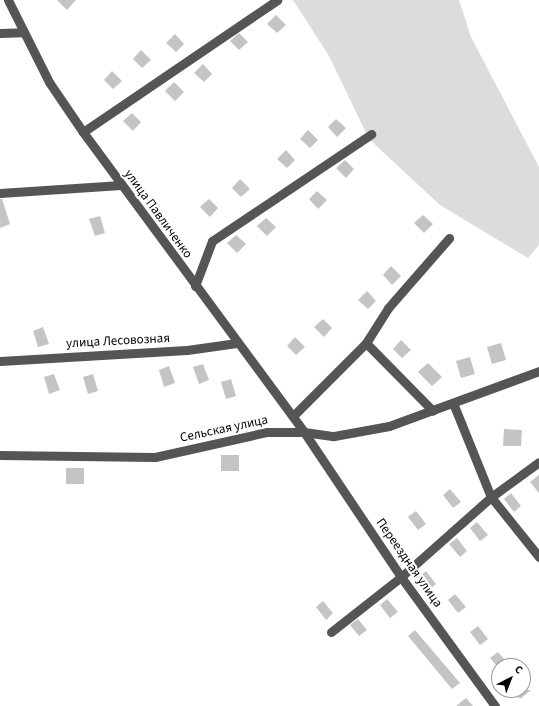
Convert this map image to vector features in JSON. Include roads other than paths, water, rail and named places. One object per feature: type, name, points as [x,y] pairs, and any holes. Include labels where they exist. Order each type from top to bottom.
[{"type":"street","name":"улица Павличенко","points":[[8,0],[49,82],[83,132],[304,432]]},
{"type":"street","points":[[83,132],[277,0]]},
{"type":"street","points":[[0,33],[24,32]]},
{"type":"street","points":[[195,286],[212,242],[371,134]]},
{"type":"street","points":[[0,193],[122,185]]},
{"type":"street","points":[[293,416],[366,343],[388,308],[448,238]]},
{"type":"street","name":"улица Лесовозная","points":[[0,361],[187,350],[237,343]]},
{"type":"street","points":[[366,343],[433,410]]},
{"type":"street","name":"Сельская улица","points":[[0,455],[155,457],[267,432],[304,432],[334,436],[389,426],[539,371]]},
{"type":"street","points":[[453,403],[491,497],[539,557]]},
{"type":"street","name":"Переездная улица","points":[[304,432],[401,577],[495,706]]},
{"type":"street","points":[[331,632],[401,577],[491,497],[539,462]]}]
